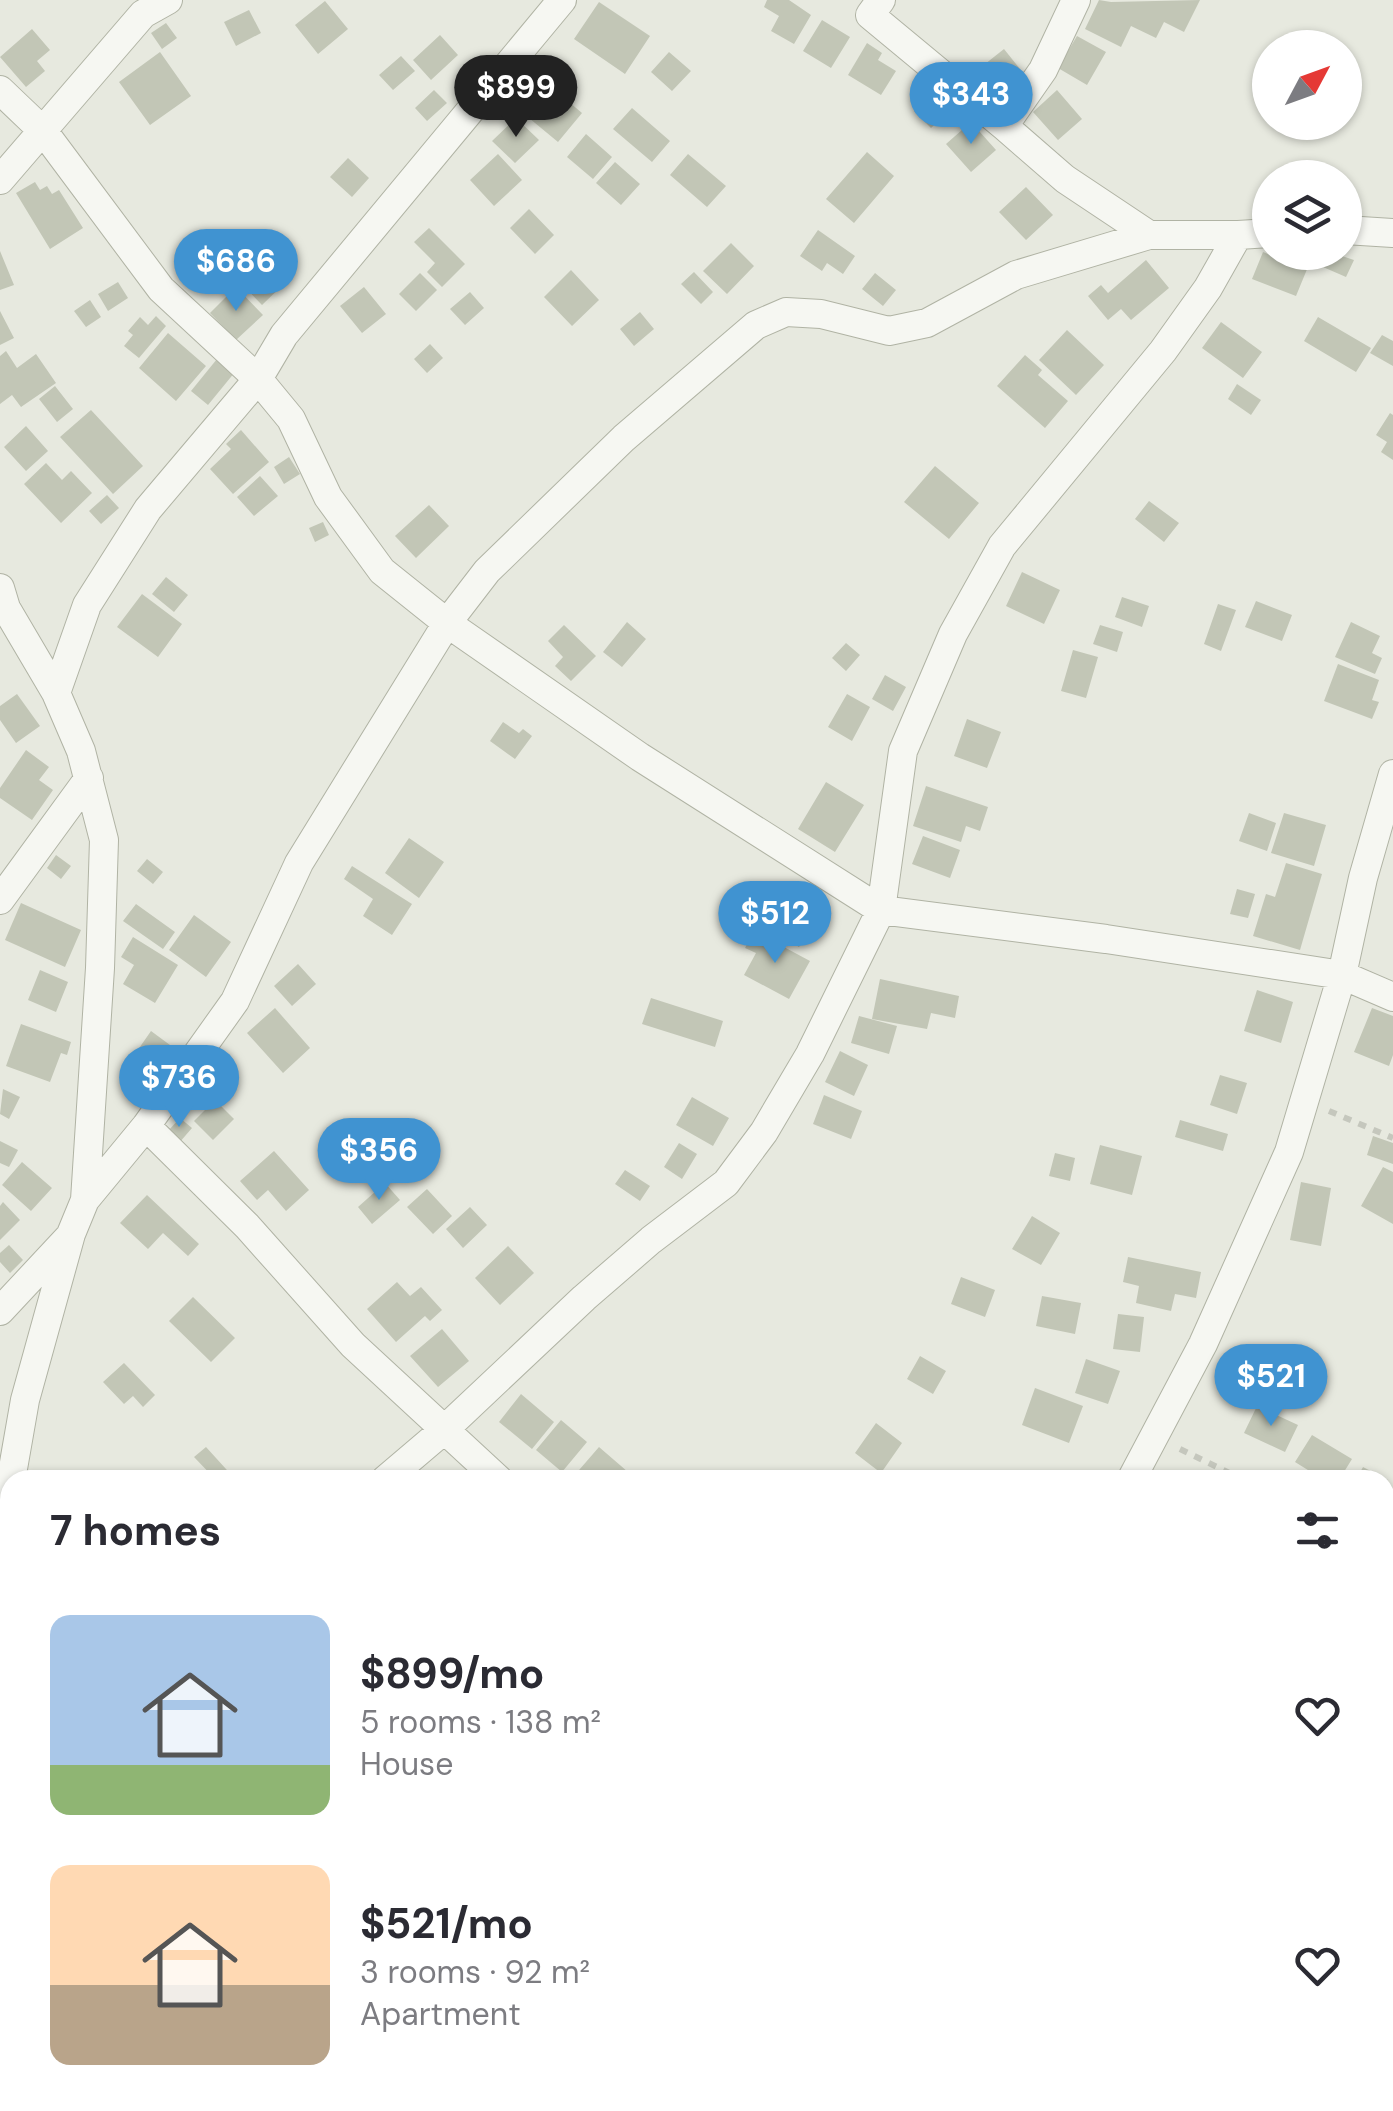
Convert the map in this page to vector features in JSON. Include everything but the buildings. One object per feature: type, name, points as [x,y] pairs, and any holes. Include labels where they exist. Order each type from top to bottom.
[{"type":"street","points":[[0,180],[144,14],[168,0]]},
{"type":"street","points":[[56,693],[87,605],[148,509],[258,379],[284,335],[562,0]]},
{"type":"street","points":[[881,0],[870,16],[1065,179],[1148,235]]},
{"type":"street","points":[[1004,126],[1042,70],[1076,0]]},
{"type":"street","points":[[0,90],[44,132],[161,289],[258,379],[291,419],[328,498],[382,571],[448,623],[640,757],[880,910],[1342,975],[1393,997]]},
{"type":"street","points":[[1362,231],[1393,233]]},
{"type":"street","points":[[14,1470],[25,1400],[71,1234],[85,1200],[146,1126],[235,1001],[299,863],[448,623],[486,571],[624,438],[756,325],[786,312],[821,314],[889,331],[927,323],[1016,275],[1148,235],[1252,234]]},
{"type":"street","points":[[397,1470],[650,1240],[726,1182],[764,1132],[810,1054],[880,910],[903,751],[953,634],[1002,546],[1163,351],[1208,288],[1238,235]]},
{"type":"street","points":[[0,588],[6,608],[56,693],[81,751],[104,840],[85,1200]]},
{"type":"street","points":[[1138,1470],[1204,1344],[1289,1152],[1342,975],[1363,878],[1393,774]]},
{"type":"street","points":[[0,900],[89,778]]},
{"type":"street","points":[[146,1126],[246,1226],[354,1345],[488,1470]]},
{"type":"street","points":[[0,1310],[71,1234]]},
{"type":"path","points":[[1305,1101],[1393,1138]]},
{"type":"path","points":[[1157,1437],[1224,1470]]}]
